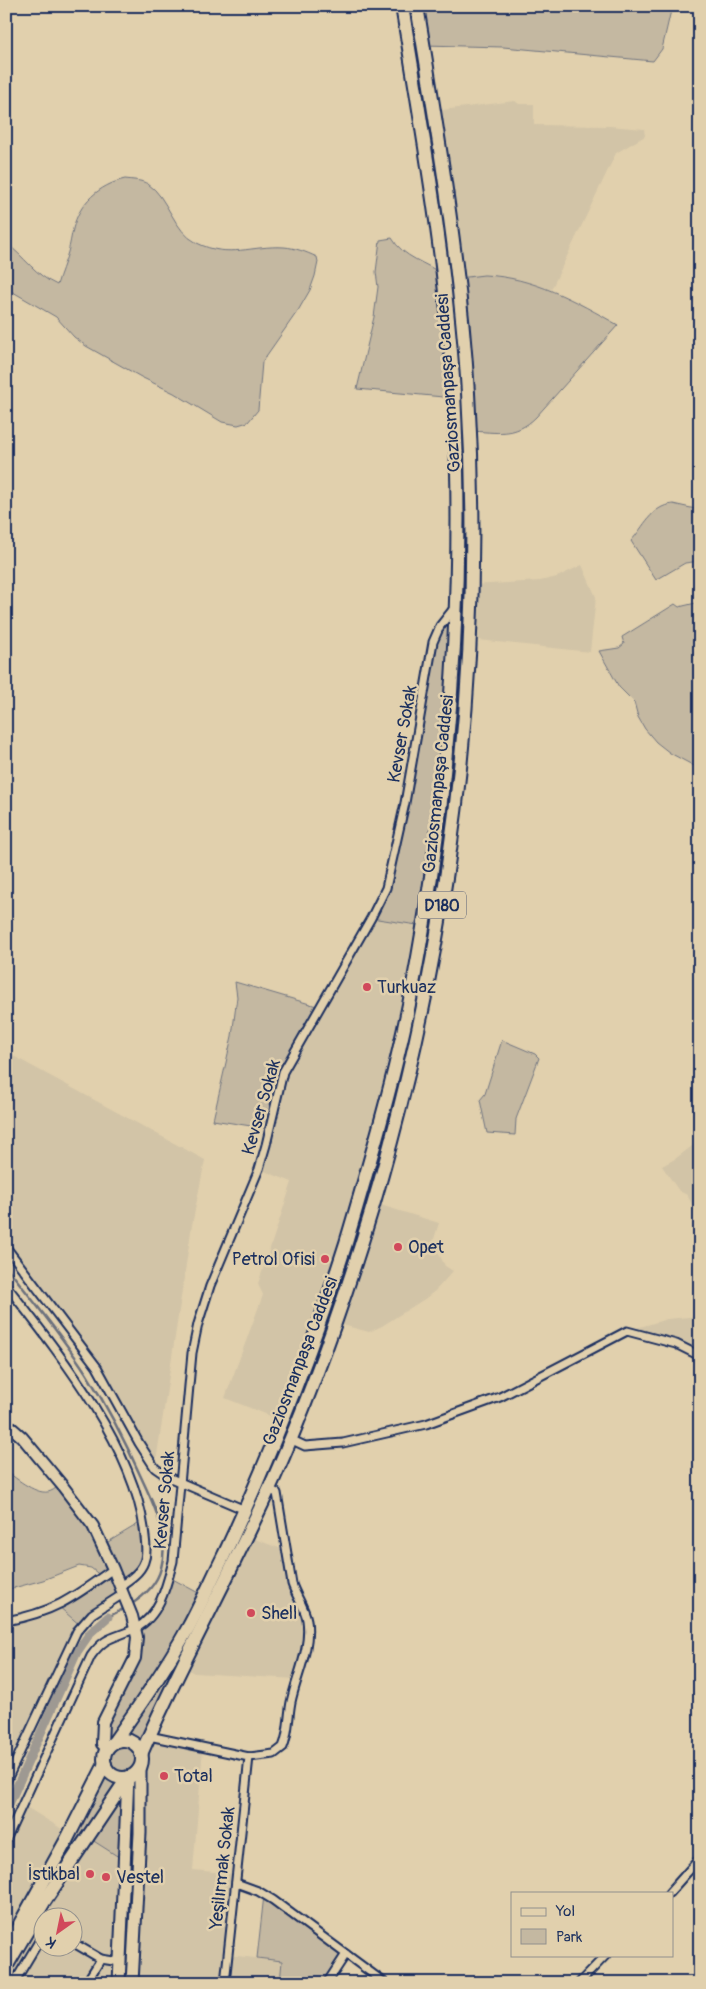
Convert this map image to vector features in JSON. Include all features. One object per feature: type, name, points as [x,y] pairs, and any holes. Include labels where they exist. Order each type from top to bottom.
[{"type":"highway","name":"Gaziosmanpaşa Caddesi","points":[[6,1949],[67,1839],[105,1764],[104,1755],[150,1691],[189,1626],[245,1510],[278,1434],[322,1317],[361,1194],[400,1046],[421,943],[439,820],[453,685],[457,494],[454,392],[448,327],[426,150],[402,6]]},
{"type":"highway","name":"Gaziosmanpaşa Caddesi","points":[[140,1768],[141,1754],[149,1736],[269,1489],[332,1331],[376,1198],[415,1050],[443,898],[462,736],[471,592],[472,494],[468,395],[458,273],[417,6]]},
{"type":"highway","points":[[111,1745],[123,1740],[132,1742],[141,1754]]},
{"type":"highway","points":[[105,1764],[108,1770],[121,1778],[135,1774],[140,1768]]},
{"type":"highway","points":[[47,1906],[128,1777]]},
{"type":"highway","points":[[6,1967],[32,1930]]},
{"type":"main road","name":"Gaziosmanpaşa Caddesi","points":[[132,1982],[140,1833],[140,1768]]},
{"type":"main road","points":[[119,1983],[128,1777]]},
{"type":"street","name":"Kevser Sokak","points":[[136,1628],[144,1623],[158,1606],[169,1577],[175,1545],[192,1353],[198,1324],[210,1286],[259,1169],[282,1072],[367,926],[386,888],[405,803],[433,642],[445,619],[456,606]]},
{"type":"street","points":[[6,1247],[97,1367],[149,1460],[156,1468],[168,1477],[245,1510]]},
{"type":"street","points":[[6,1286],[76,1379],[107,1430],[135,1490],[141,1510],[146,1553],[144,1562],[123,1593],[92,1614],[77,1632],[6,1782]]},
{"type":"street","points":[[290,1439],[305,1446],[343,1443],[426,1424],[500,1397],[627,1331],[676,1344],[700,1356]]},
{"type":"street","points":[[6,1423],[22,1437],[85,1515],[99,1536],[136,1628],[137,1646],[135,1658],[103,1722],[102,1744],[111,1745]]},
{"type":"street","points":[[149,1736],[250,1757],[274,1754],[283,1747],[294,1688],[303,1663],[307,1634],[306,1614],[296,1598],[292,1584],[277,1494],[269,1489]]},
{"type":"street","points":[[6,1621],[41,1613],[58,1606],[75,1597],[113,1568]]},
{"type":"street","points":[[6,1840],[91,1656],[106,1639],[136,1628]]},
{"type":"street","name":"Yeşilırmak Sokak","points":[[225,1983],[250,1757]]},
{"type":"street","points":[[671,1892],[700,1858]]},
{"type":"street","points":[[236,1883],[272,1900],[385,1983]]},
{"type":"street","points":[[82,1948],[101,1959],[120,1962]]},
{"type":"street","points":[[14,1983],[32,1953]]},
{"type":"street","points":[[327,1983],[346,1954]]},
{"type":"street","points":[[579,1983],[605,1956]]},
{"type":"street","points":[[86,1983],[101,1959]]},
{"type":"street","points":[[132,1982],[158,1983]]},
{"type":"shaded area","points":[[515,101],[519,104],[534,104],[534,125],[609,126],[644,129],[645,136],[616,153],[551,290],[504,276],[484,275],[459,278],[434,111]]},
{"type":"shaded area","points":[[582,565],[596,597],[590,652],[469,639],[471,585],[540,581],[557,577]]},
{"type":"shaded area","points":[[371,918],[424,926],[392,1082],[283,1421],[225,1398],[263,1295],[258,1284],[292,1182],[259,1169],[283,1072]]},
{"type":"shaded area","points":[[6,1052],[205,1160],[192,1225],[155,1468],[97,1367],[6,1247]]},
{"type":"shaded area","points":[[700,1140],[700,1219],[687,1195],[679,1191],[662,1166],[675,1159]]},
{"type":"shaded area","points":[[374,1203],[439,1223],[433,1242],[445,1266],[453,1271],[426,1298],[382,1326],[369,1332],[335,1323]]},
{"type":"shaded area","points":[[700,1316],[700,1356],[676,1344],[627,1331],[667,1319]]},
{"type":"shaded area","points":[[247,1536],[287,1551],[292,1584],[307,1622],[297,1679],[194,1673],[182,1666]]},
{"type":"shaded area","points":[[58,1606],[81,1626],[6,1782],[6,1621]]},
{"type":"shaded area","points":[[149,1736],[203,1748],[193,1870],[237,1874],[228,1955],[282,1961],[280,1983],[6,1983],[6,1840],[23,1805],[70,1834],[142,1757]]},
{"type":"green space","points":[[417,6],[672,6],[662,49],[653,61],[503,47],[424,45]]},
{"type":"green space","points":[[125,179],[137,180],[148,184],[161,197],[182,231],[189,238],[209,248],[230,251],[272,247],[288,248],[301,250],[317,257],[318,262],[310,290],[262,362],[258,410],[248,422],[238,425],[222,422],[174,393],[86,346],[74,337],[56,317],[6,288],[6,243],[42,276],[57,285],[76,220],[85,203],[107,186]]},
{"type":"green space","points":[[392,238],[408,255],[443,275],[454,398],[357,389],[374,317],[378,287],[376,272],[380,240]]},
{"type":"green space","points":[[484,275],[520,280],[537,285],[570,299],[618,325],[536,417],[528,424],[513,431],[497,433],[470,431],[459,278]]},
{"type":"green space","points":[[673,504],[700,510],[700,561],[685,563],[656,580],[631,541],[653,513]]},
{"type":"green space","points":[[700,602],[700,769],[670,753],[656,742],[638,717],[634,702],[619,687],[599,651],[619,648],[624,644],[622,637],[675,604],[679,607]]},
{"type":"green space","points":[[456,606],[424,926],[371,918],[386,888],[433,642]]},
{"type":"green space","points":[[235,982],[320,1007],[289,1059],[270,1129],[213,1120],[232,1036],[237,997]]},
{"type":"green space","points":[[502,1040],[535,1054],[539,1058],[516,1119],[515,1135],[487,1133],[480,1100],[485,1094]]},
{"type":"green space","points":[[6,1471],[27,1486],[40,1491],[51,1491],[61,1484],[103,1545],[143,1521],[144,1562],[120,1586],[123,1594],[81,1626],[58,1606],[102,1577],[91,1568],[79,1566],[43,1580],[6,1590]]},
{"type":"green space","points":[[169,1577],[204,1596],[173,1654],[184,1661],[142,1757],[141,1765],[131,1776],[125,1861],[89,1838],[59,1879],[49,1872],[104,1760],[106,1751],[103,1722],[128,1673],[136,1628],[151,1615]]},
{"type":"green space","points":[[264,1895],[346,1954],[327,1983],[280,1983],[282,1961],[257,1958]]},
{"type":"waterway","points":[[6,1266],[94,1385],[122,1437],[155,1510],[164,1544],[161,1568],[149,1590],[130,1605]]},
{"type":"waterway","points":[[108,1617],[125,1608]]},
{"type":"waterway","points":[[6,1811],[77,1652],[90,1633],[108,1617]]},
{"type":"place","name":"Turkuaz","points":[[367,987]]},
{"type":"place","name":"Opet","points":[[398,1247]]},
{"type":"place","name":"Petrol Ofisi","points":[[325,1259]]},
{"type":"place","name":"Shell","points":[[251,1613]]},
{"type":"place","name":"Total","points":[[164,1776]]},
{"type":"place","name":"İstikbal","points":[[90,1874]]},
{"type":"place","name":"Vestel","points":[[106,1877]]}]
